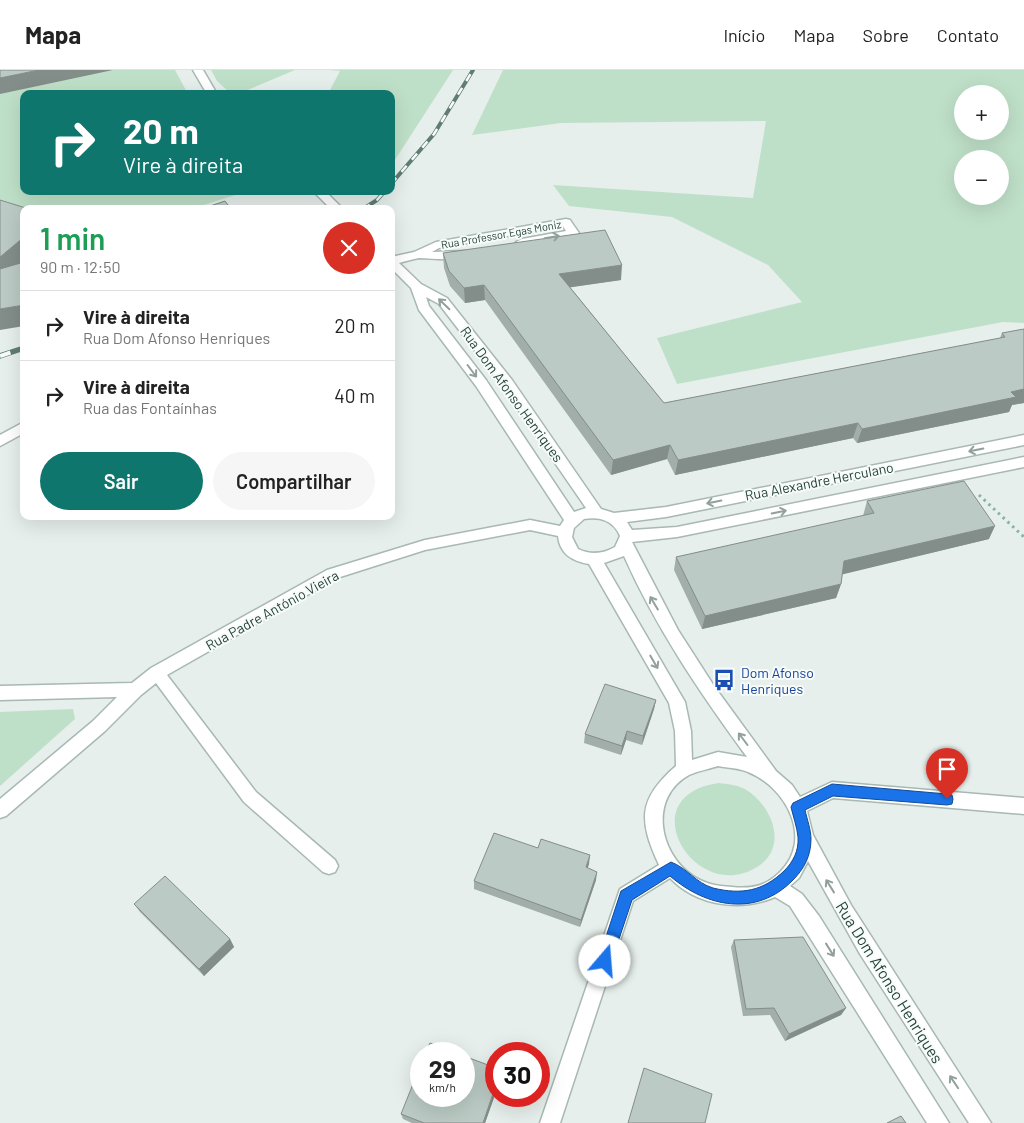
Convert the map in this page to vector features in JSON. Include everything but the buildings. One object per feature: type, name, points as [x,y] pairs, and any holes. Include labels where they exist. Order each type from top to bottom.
[{"type":"street","points":[[198,70],[210,90]]},
{"type":"street","points":[[322,195],[334,205]]},
{"type":"street","name":"Rua Professor Egas Moniz","points":[[418,255],[436,245],[566,222],[573,233],[509,245]]},
{"type":"street","name":"Rua Professor Egas Moniz","points":[[395,260],[418,255],[444,256],[472,251]]},
{"type":"street","name":"Rua Dom Afonso Henriques","points":[[395,265],[417,287],[443,301],[507,382],[597,513]]},
{"type":"street","name":"Rua Dom Afonso Henriques","points":[[417,287],[423,307],[487,391],[569,526],[568,546],[574,553],[594,560]]},
{"type":"street","points":[[0,441],[20,429]]},
{"type":"street","name":"Rua Alexandre Herculano","points":[[614,518],[666,512],[1024,440]]},
{"type":"street","name":"Rua Alexandre Herculano","points":[[626,540],[677,532],[1024,462]]},
{"type":"street","points":[[569,526],[580,515],[597,513],[614,518]]},
{"type":"street","name":"Rua Dom Afonso Henriques","points":[[614,518],[620,522],[643,586],[708,692],[772,778],[786,791],[797,807],[805,838],[825,877],[910,1017],[981,1123]]},
{"type":"street","name":"Rua Padre António Vieira","points":[[0,810],[99,726],[135,690],[157,673],[332,574],[425,545],[530,525],[569,526]]},
{"type":"street","points":[[626,540],[614,556],[594,560],[677,702],[683,731],[684,768]]},
{"type":"street","points":[[157,673],[250,797],[329,866]]},
{"type":"street","points":[[0,693],[135,690]]},
{"type":"street","name":"Rua Dom Afonso Henriques","points":[[772,778],[756,768],[728,760],[700,762],[684,768],[668,779],[658,794],[653,812],[653,831],[659,850],[671,868],[688,883],[710,894],[732,898],[756,896],[776,888],[797,866],[803,852],[805,838]]},
{"type":"street","points":[[797,807],[832,790],[1024,806]]},
{"type":"street","points":[[550,1123],[626,895],[671,868]]},
{"type":"street","points":[[776,888],[796,900],[812,922],[939,1123]]},
{"type":"path","points":[[958,476],[1024,537]]},
{"type":"green space","points":[[0,70],[175,70],[186,90],[20,90],[20,195],[235,195],[204,205],[20,205],[20,210],[0,217]]},
{"type":"green space","points":[[211,70],[295,70],[248,90],[227,90],[217,81]]},
{"type":"green space","points":[[330,70],[453,70],[395,160],[395,90],[330,90],[340,71]]},
{"type":"green space","points":[[503,70],[1024,70],[1024,323],[1003,322],[677,384],[657,338],[802,302],[768,265],[672,217],[569,206],[553,185],[753,198],[766,121],[561,123],[472,135]]},
{"type":"green space","points":[[73,709],[75,719],[0,786],[0,712]]},
{"type":"green space","points":[[719,783],[745,789],[754,796],[769,815],[775,837],[773,848],[767,859],[757,867],[734,875],[712,872],[694,861],[681,844],[675,825],[678,807],[692,792]]},
{"type":"railway","points":[[395,179],[434,134],[473,70]]},
{"type":"railway","points":[[369,205],[381,195]]},
{"type":"railway","points":[[0,356],[20,349]]},
{"type":"place","name":"Dom Afonso Henriques","points":[[724,680]]},
{"type":"route","points":[[605,961],[626,895],[671,868],[688,883],[710,894],[732,898],[756,896],[776,888],[788,878],[797,866],[803,852],[805,838],[803,822],[797,807],[832,790],[947,799]]}]
